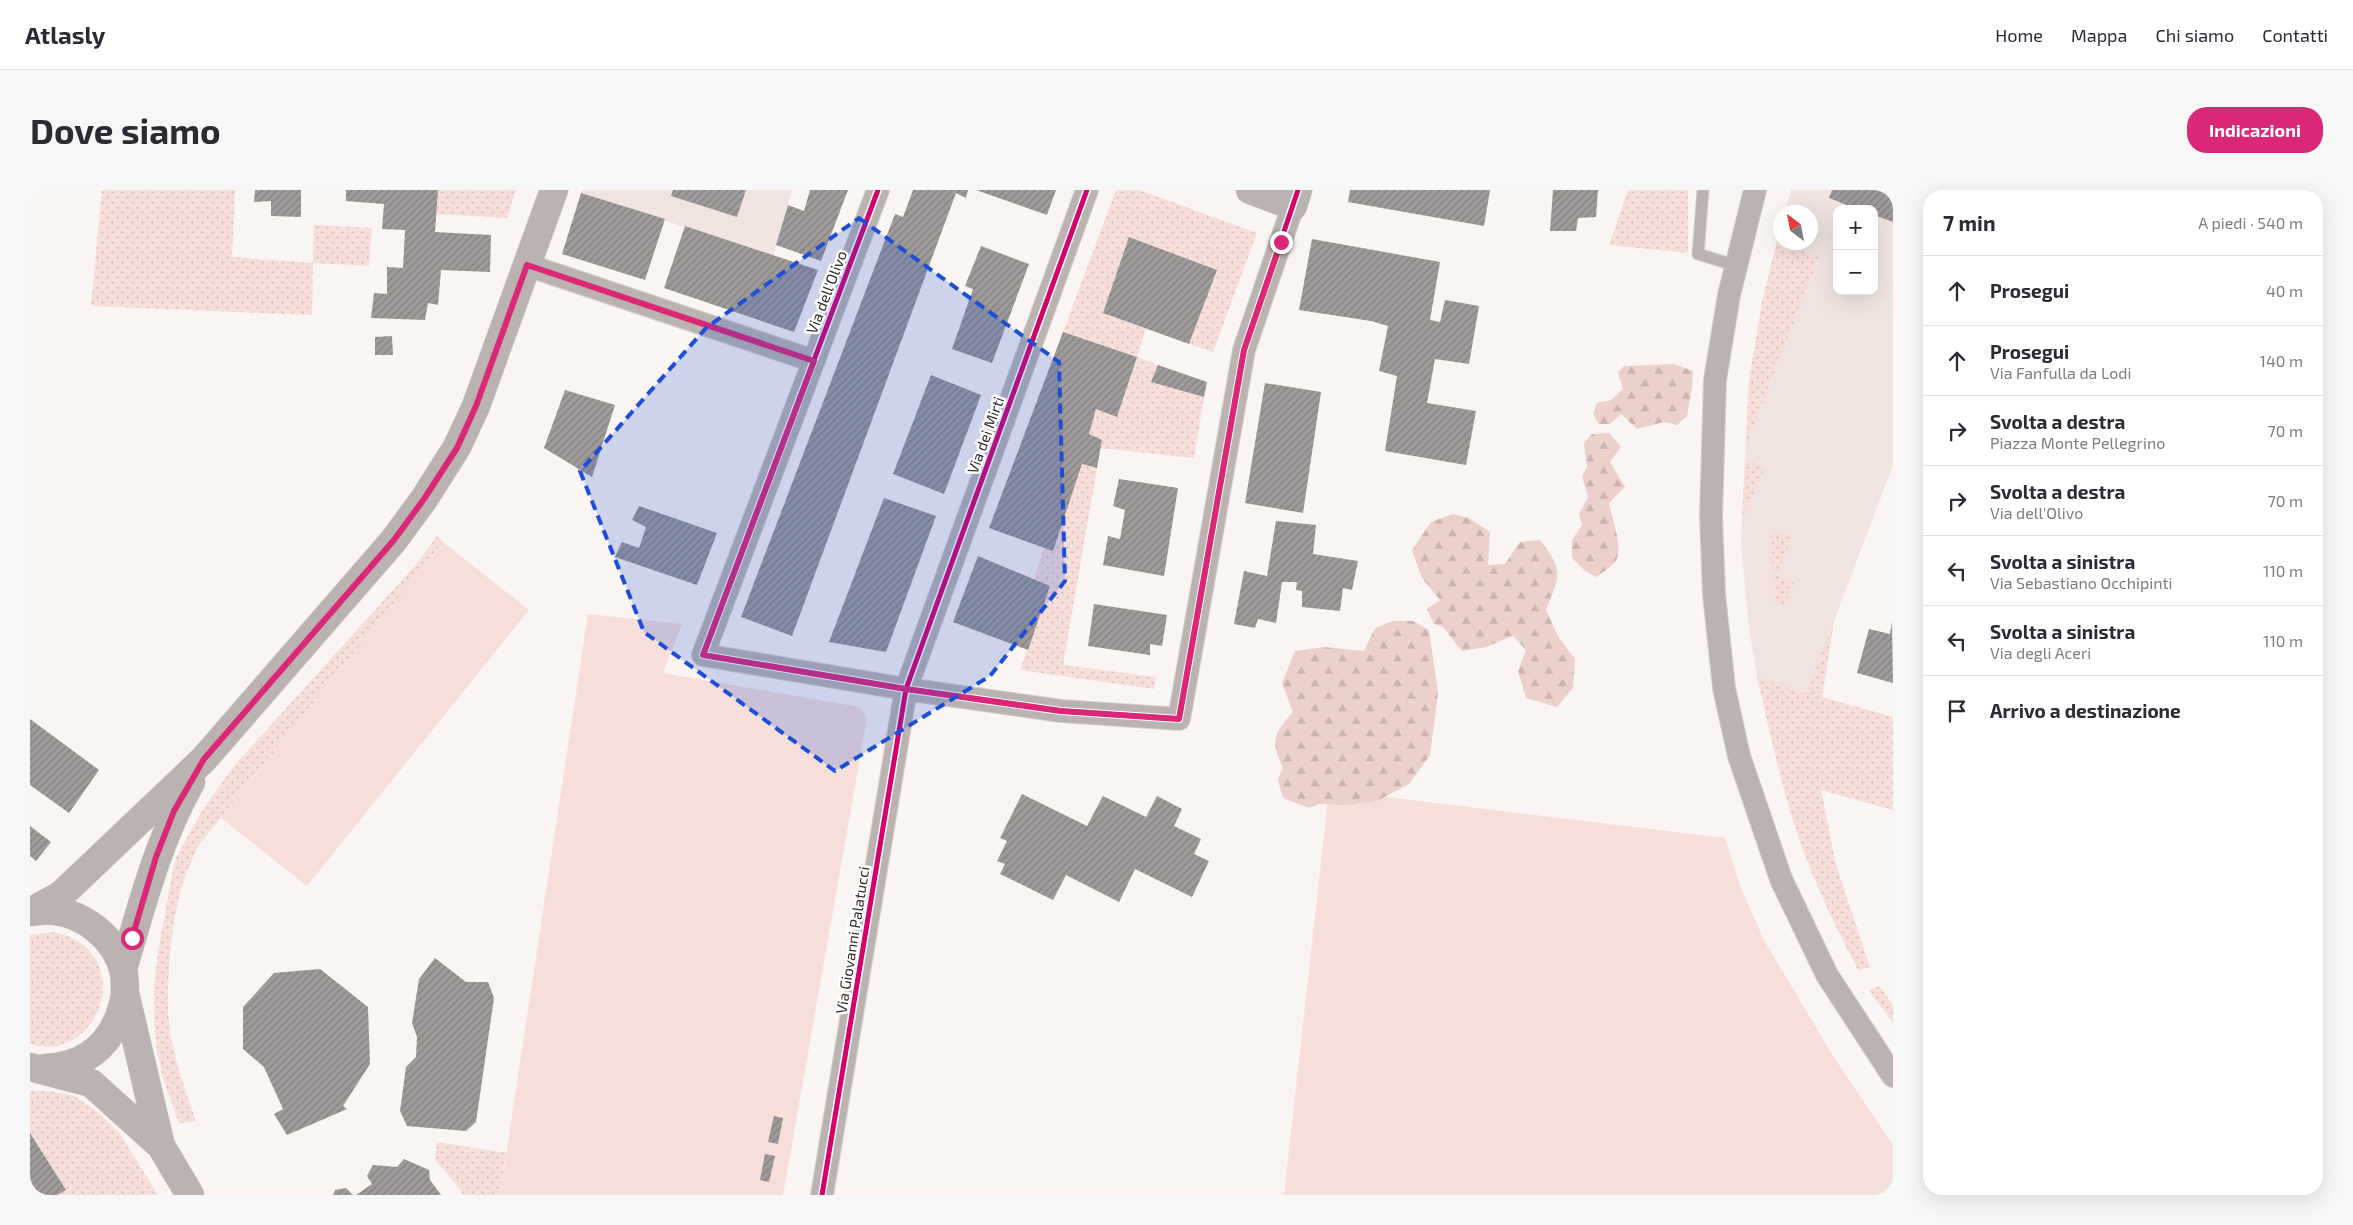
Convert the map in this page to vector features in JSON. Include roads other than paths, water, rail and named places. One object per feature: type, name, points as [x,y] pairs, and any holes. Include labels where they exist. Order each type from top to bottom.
[{"type":"main road","points":[[31,912],[61,895],[204,759],[394,540],[424,499],[457,448],[476,406],[554,190]]},
{"type":"main road","points":[[1250,190],[1296,198]]},
{"type":"main road","points":[[34,1068],[60,1068],[80,1061],[98,1049],[116,1027],[122,1014],[124,981],[156,857],[174,811],[204,759]]},
{"type":"main road","points":[[31,912],[56,911],[78,917],[98,930],[114,948],[124,981],[162,1146],[190,1195]]},
{"type":"main road","points":[[34,1068],[91,1083],[162,1146]]},
{"type":"street","name":"Via dell'Olivo","points":[[878,190],[703,655],[906,689]]},
{"type":"street","name":"Via dei Mirti","points":[[906,689],[1087,190]]},
{"type":"street","points":[[1755,190],[1736,266],[1715,380],[1711,516],[1714,594],[1724,688],[1738,756],[1781,879],[1827,975],[1893,1076]]},
{"type":"street","points":[[906,689],[1061,711],[1179,719],[1244,350],[1296,198]]},
{"type":"street","points":[[527,265],[814,361]]},
{"type":"street","name":"Via Giovanni Palatucci","points":[[822,1195],[906,689]]},
{"type":"lane","points":[[1703,190],[1698,254],[1736,266]]}]
